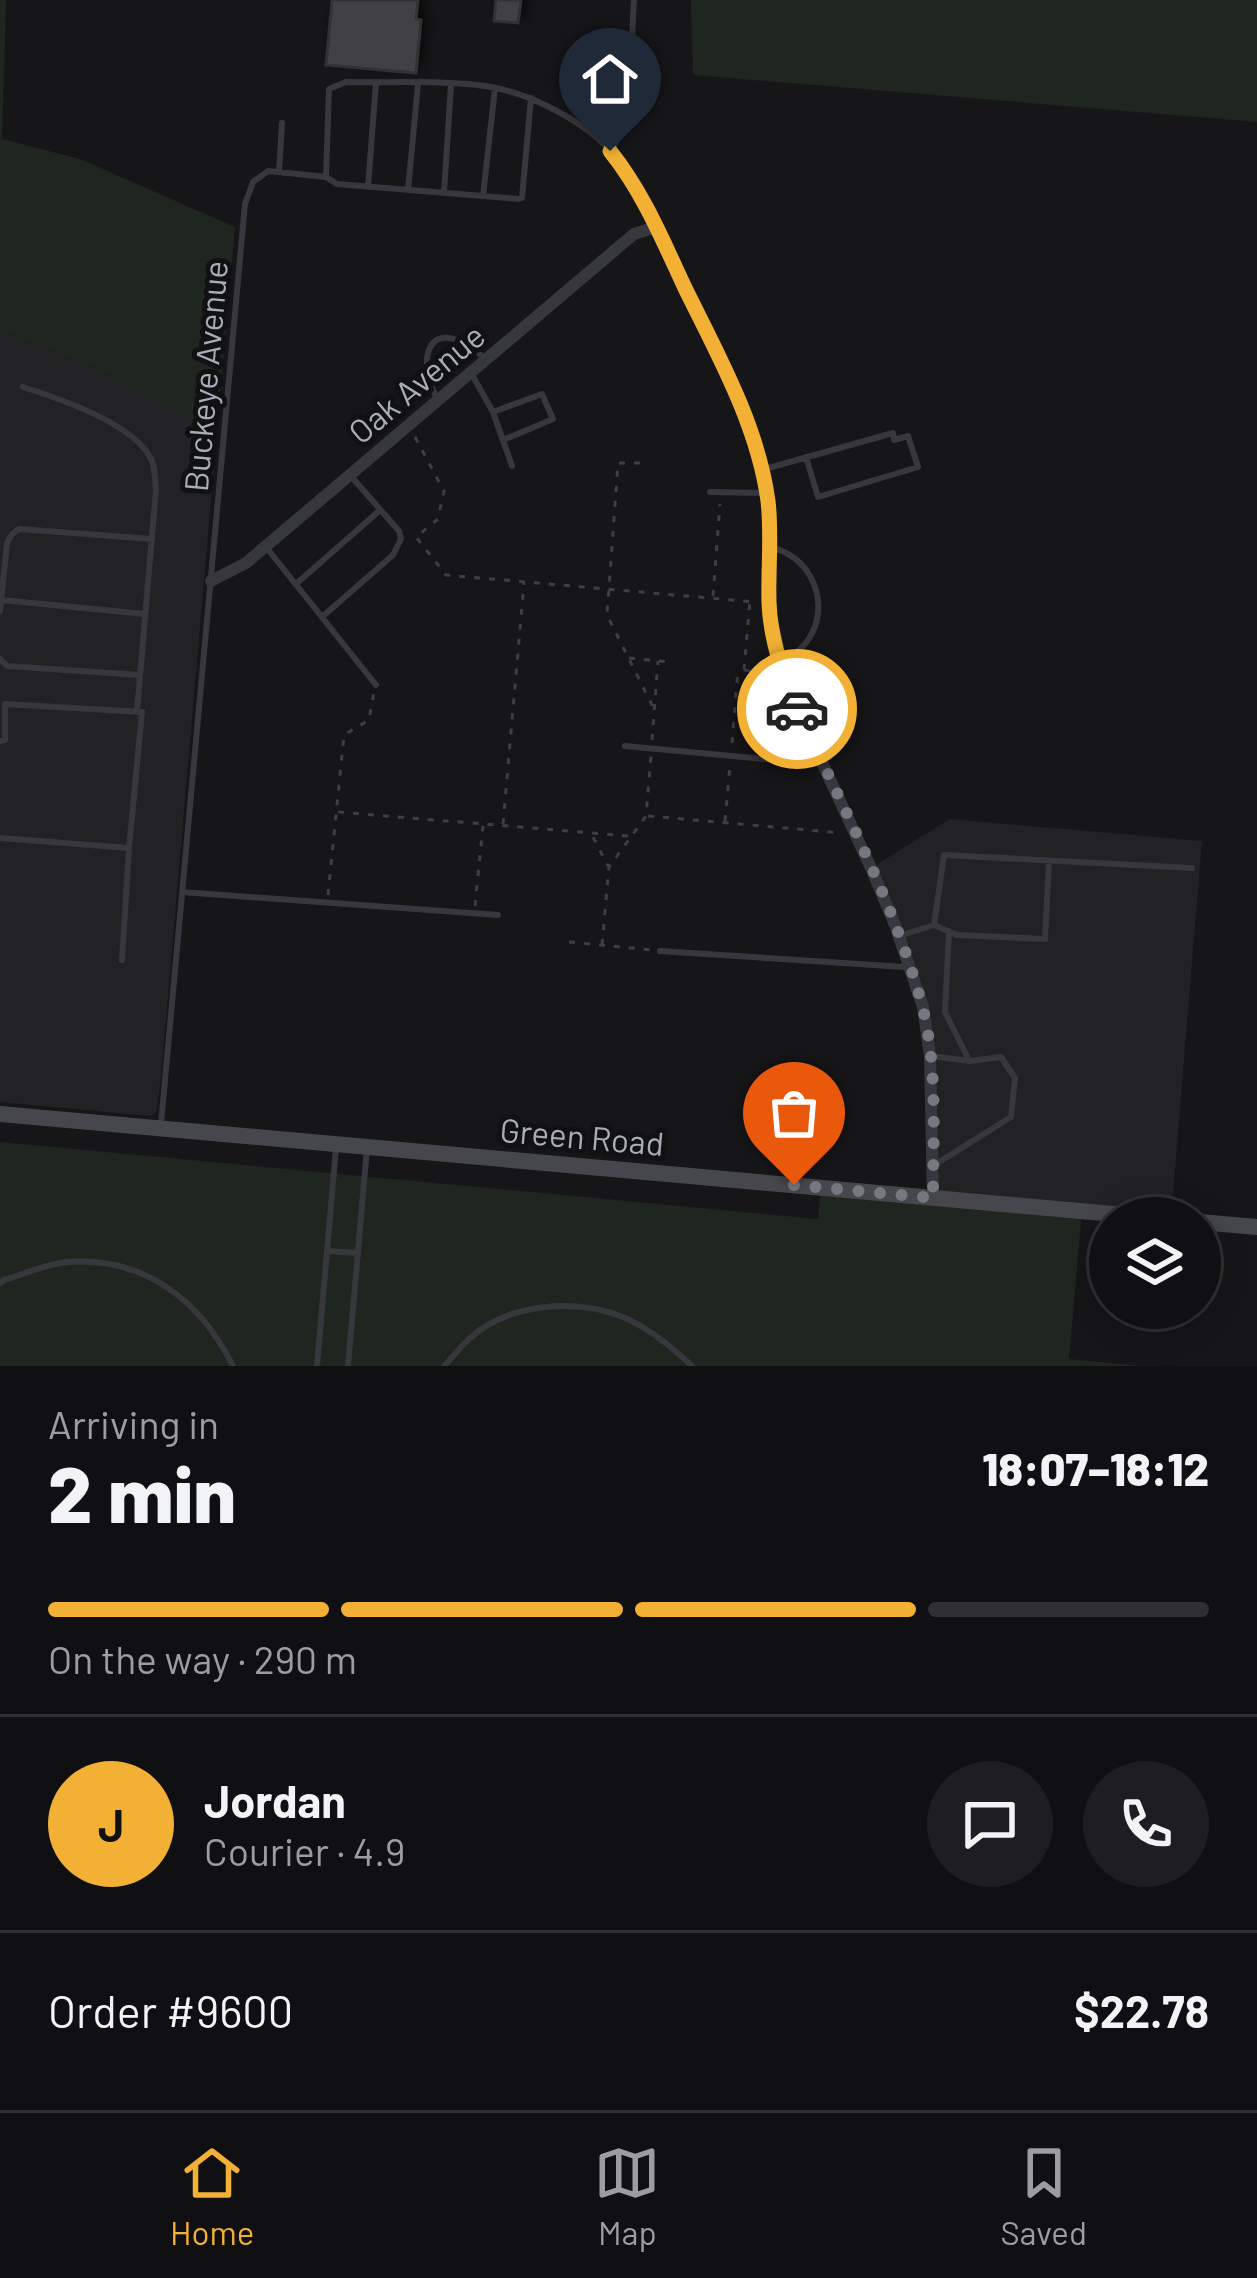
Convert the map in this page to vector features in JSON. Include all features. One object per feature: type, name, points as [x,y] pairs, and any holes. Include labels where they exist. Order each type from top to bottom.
[{"type":"main road","name":"Green Road","points":[[0,1114],[1089,1212]]},
{"type":"main road","points":[[1221,1224],[1257,1227]]},
{"type":"street","name":"Oak Avenue","points":[[211,580],[246,563],[634,234],[656,227]]},
{"type":"street","points":[[656,227],[731,381],[761,470],[766,493],[769,603],[788,689],[855,834],[923,1007],[930,1056],[933,1198]]},
{"type":"lane","points":[[610,151],[620,140],[625,114],[634,0]]},
{"type":"lane","points":[[326,177],[329,89],[346,82],[495,88],[531,98],[596,137],[637,188],[656,227]]},
{"type":"lane","points":[[368,187],[376,82]]},
{"type":"lane","points":[[408,190],[418,84]]},
{"type":"lane","points":[[444,193],[451,85]]},
{"type":"lane","points":[[483,196],[495,88]]},
{"type":"lane","points":[[282,123],[279,172],[326,177],[337,184],[522,198],[531,98]]},
{"type":"lane","name":"Buckeye Avenue","points":[[161,1128],[245,205],[254,182],[268,171],[279,172]]},
{"type":"lane","points":[[438,400],[426,370],[425,355],[431,345],[442,338],[462,340],[486,359]]},
{"type":"lane","points":[[471,373],[493,412],[512,466]]},
{"type":"lane","points":[[23,387],[92,414],[127,434],[152,460],[157,489],[137,712]]},
{"type":"lane","points":[[493,412],[542,394],[553,418],[503,440]]},
{"type":"lane","points":[[761,470],[806,457],[892,433],[894,440],[908,436],[918,467],[818,497],[806,457]]},
{"type":"lane","points":[[322,617],[393,555],[401,539],[350,475]]},
{"type":"lane","points":[[710,492],[766,493]]},
{"type":"lane","points":[[296,584],[380,510]]},
{"type":"lane","points":[[0,611],[7,543],[19,529],[152,538]]},
{"type":"lane","points":[[266,546],[376,685]]},
{"type":"lane","points":[[768,547],[788,551],[807,568],[817,598],[818,619],[811,635],[783,669]]},
{"type":"lane","points":[[1,600],[145,614]]},
{"type":"lane","points":[[0,659],[7,666],[140,675]]},
{"type":"lane","points":[[0,741],[4,740],[5,704],[142,712],[122,959]]},
{"type":"lane","points":[[625,746],[823,764]]},
{"type":"lane","points":[[0,838],[129,848]]},
{"type":"lane","points":[[934,925],[944,855],[1192,868]]},
{"type":"lane","points":[[898,936],[934,925],[957,935],[1045,940],[1049,861]]},
{"type":"lane","points":[[182,892],[498,915]]},
{"type":"lane","points":[[949,932],[945,1012],[970,1061]]},
{"type":"lane","points":[[660,951],[909,967]]},
{"type":"lane","points":[[930,1056],[970,1061],[1000,1057],[1015,1078],[1011,1117],[933,1166]]},
{"type":"lane","points":[[317,1366],[336,1144]]},
{"type":"lane","points":[[348,1366],[367,1147]]},
{"type":"lane","points":[[328,1251],[358,1253]]},
{"type":"lane","points":[[0,1283],[66,1262],[116,1265],[148,1276],[181,1295],[204,1320],[233,1366]]},
{"type":"lane","points":[[445,1366],[469,1339],[495,1321],[528,1310],[572,1306],[626,1318],[660,1338],[692,1366]]},
{"type":"path","points":[[409,425],[444,491],[438,519],[416,537],[446,574],[769,603]]},
{"type":"path","points":[[640,463],[619,463],[607,615],[654,709]]},
{"type":"path","points":[[712,598],[721,492]]},
{"type":"path","points":[[503,826],[524,584]]},
{"type":"path","points":[[744,670],[750,601]]},
{"type":"path","points":[[628,658],[669,662]]},
{"type":"path","points":[[728,669],[783,669]]},
{"type":"path","points":[[327,903],[344,735],[369,720],[376,685]]},
{"type":"path","points":[[338,812],[631,836]]},
{"type":"path","points":[[602,945],[609,867],[646,816],[855,834]]},
{"type":"path","points":[[474,913],[483,825]]},
{"type":"path","points":[[592,835],[609,867]]},
{"type":"path","points":[[569,942],[660,951]]},
{"type":"shaded area","points":[[0,0],[6,0],[2,139],[80,159],[235,227],[217,431],[93,368],[0,330]]},
{"type":"shaded area","points":[[691,0],[1257,0],[1257,122],[693,75]]},
{"type":"shaded area","points":[[0,330],[93,368],[217,431],[161,1076],[156,1113],[150,1116],[0,1102]]},
{"type":"shaded area","points":[[950,819],[1202,841],[1173,1197],[1089,1197],[1089,1211],[933,1198],[923,1007],[871,868]]},
{"type":"shaded area","points":[[0,1142],[818,1219],[821,1188],[1082,1211],[1069,1359],[1141,1366],[0,1366]]},
{"type":"building","points":[[332,0],[418,0],[416,73],[326,65]]},
{"type":"building","points":[[496,0],[521,0],[518,23],[494,21]]},
{"type":"way so far","points":[[794,1185],[933,1198],[930,1056],[923,1007],[871,868],[797,709]]},
{"type":"route","points":[[610,151],[637,188],[731,381],[759,457],[768,503],[769,609],[797,709]]}]
